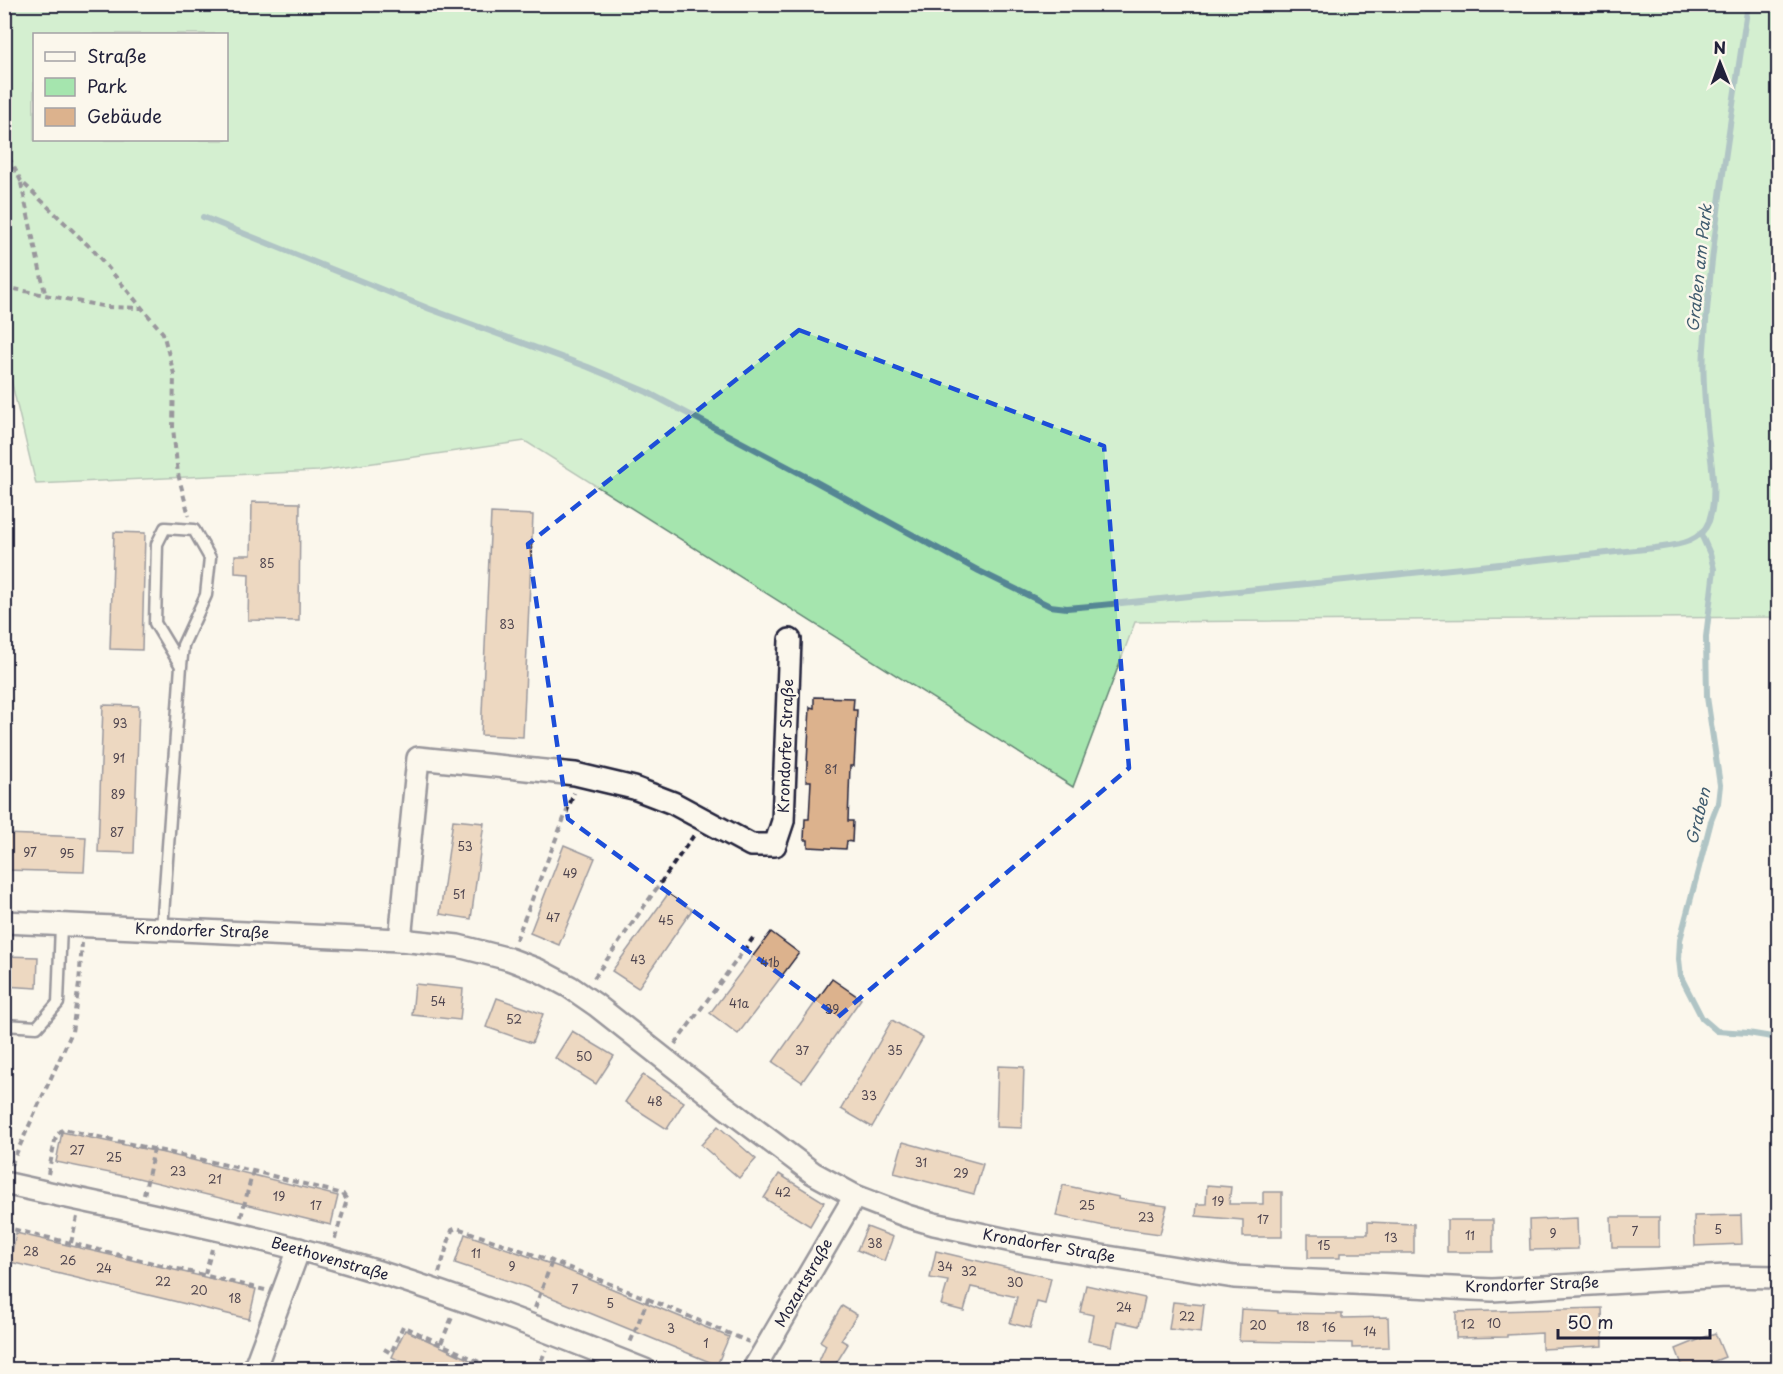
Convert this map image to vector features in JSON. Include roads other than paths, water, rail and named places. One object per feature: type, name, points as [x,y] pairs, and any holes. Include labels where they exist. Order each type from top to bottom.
[{"type":"street","name":"Krondorfer Straße","points":[[400,939],[418,758],[580,775],[634,788],[673,802],[751,845],[775,845],[783,821],[790,640]]},
{"type":"street","name":"Krondorfer Straße","points":[[4,922],[400,939],[458,946],[509,959],[538,970],[582,995],[813,1173],[855,1196],[907,1216],[1016,1242],[1234,1277],[1492,1290],[1726,1276],[1779,1277]]},
{"type":"street","name":"Beethovenstraße","points":[[6,1178],[45,1192],[227,1232],[329,1258],[460,1298],[645,1370]]},
{"type":"street","name":"Mozartstraße","points":[[753,1370],[855,1196]]},
{"type":"street","points":[[254,1370],[299,1250]]},
{"type":"lane","points":[[162,929],[183,645],[206,595],[210,558],[194,530],[165,528],[157,544],[154,623],[181,666]]},
{"type":"lane","points":[[4,1025],[37,1027],[58,1003],[61,924]]},
{"type":"waterway","name":"Graben am Park","points":[[203,217],[430,309],[588,367],[647,392],[979,571],[1050,606],[1067,608],[1102,605],[1663,547],[1686,542],[1700,534],[1705,529],[1712,511],[1713,478],[1703,369],[1707,305],[1748,4]]},
{"type":"waterway","name":"Graben","points":[[1701,534],[1714,569],[1706,637],[1707,697],[1720,785],[1718,803],[1711,821],[1680,940],[1681,977],[1702,1018],[1717,1031],[1778,1038]]}]
